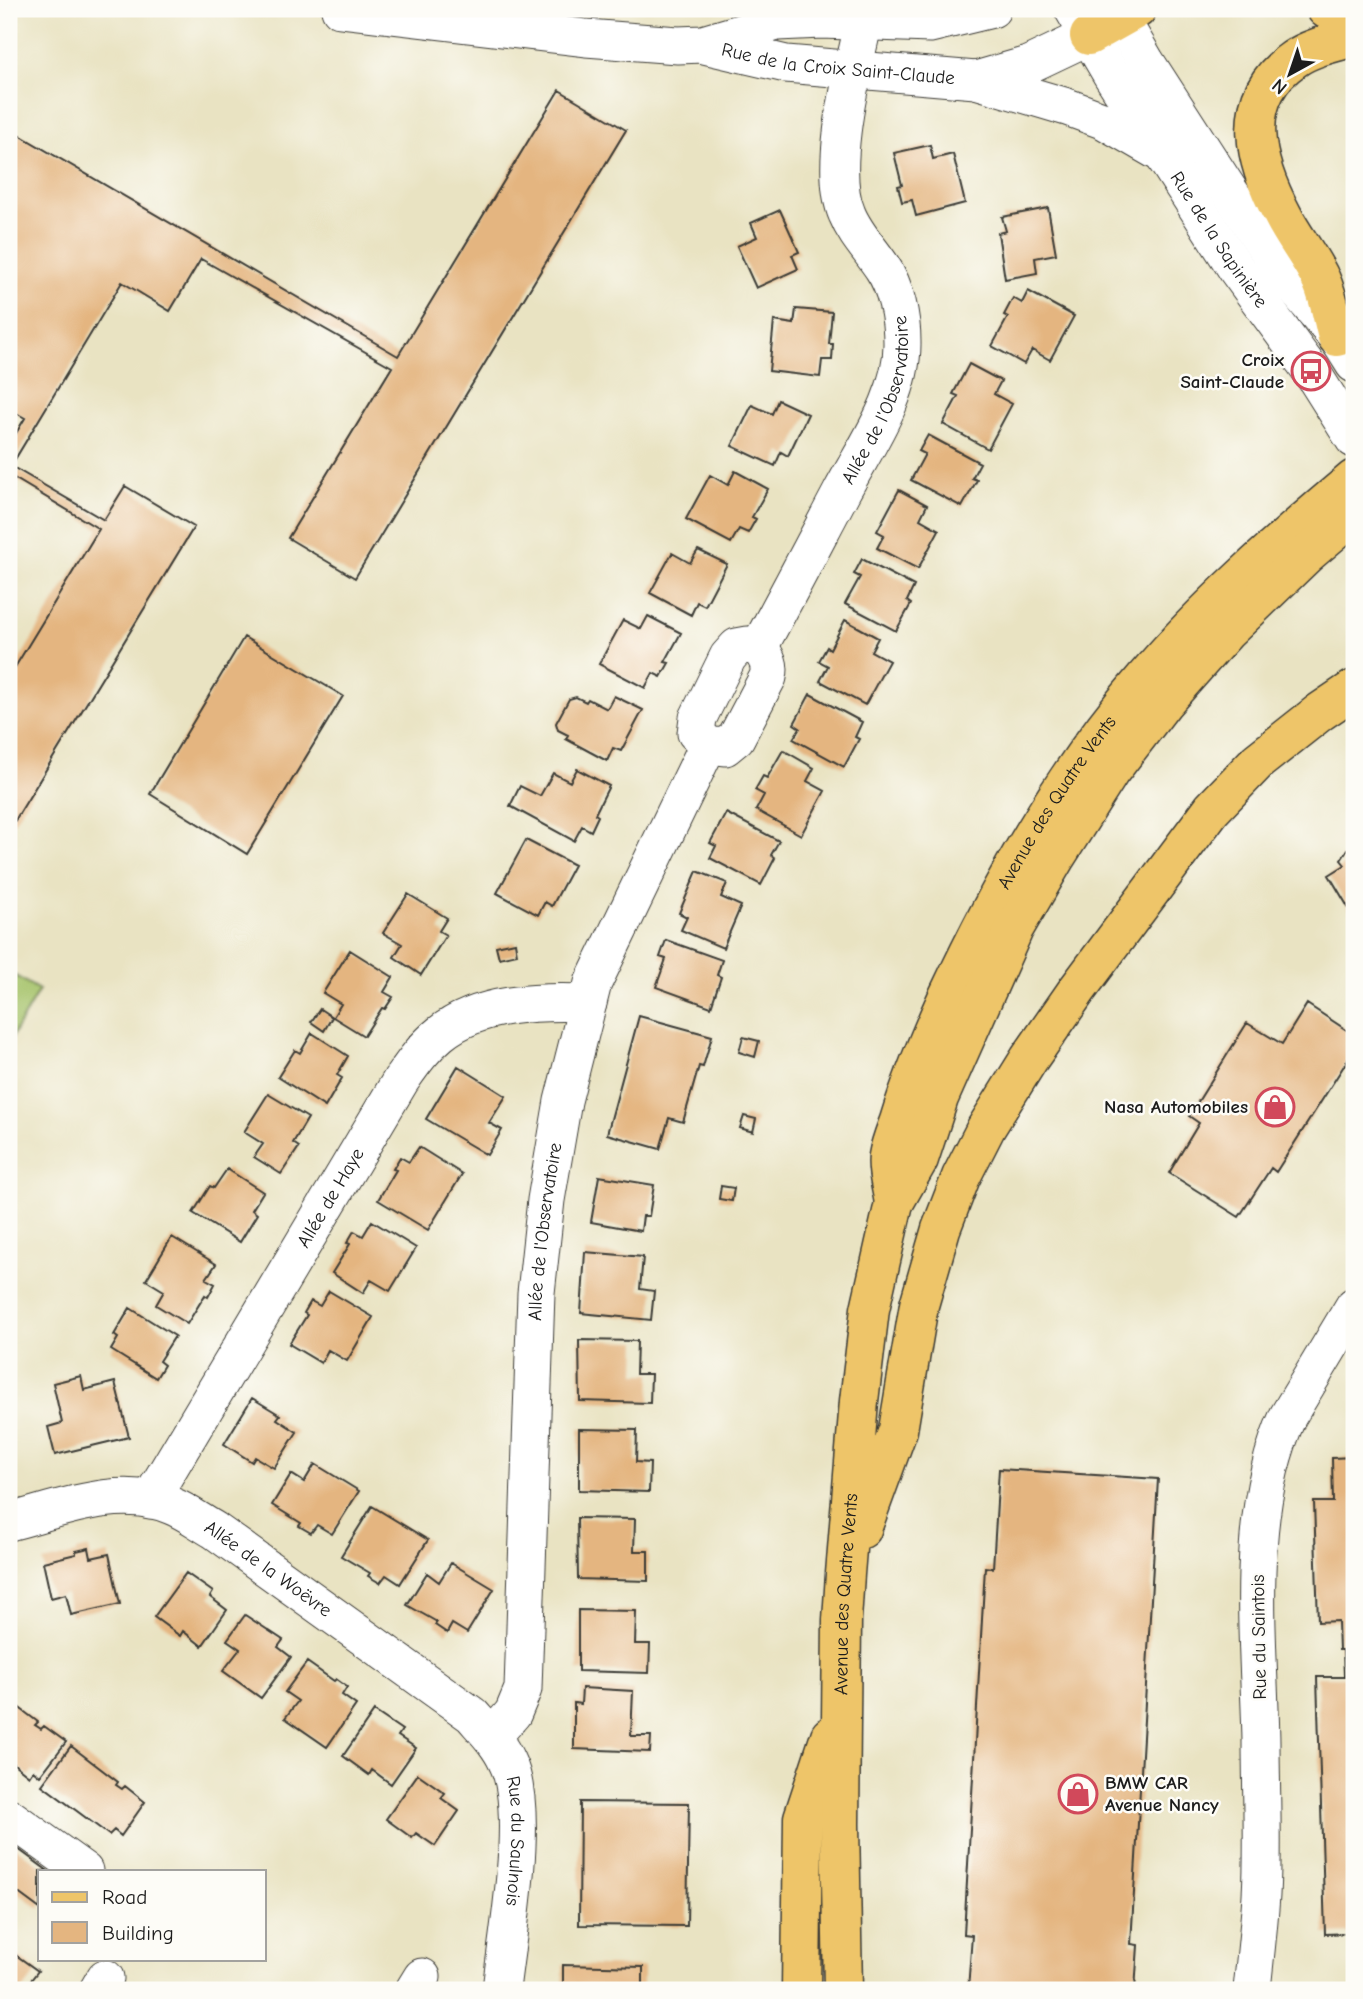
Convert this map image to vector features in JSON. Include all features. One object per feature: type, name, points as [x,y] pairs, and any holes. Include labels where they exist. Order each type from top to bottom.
[{"type":"main road","points":[[1326,9],[1354,26]]},
{"type":"main road","points":[[1346,351],[1321,280],[1283,216],[1262,171],[1255,139],[1256,116],[1261,100],[1279,71],[1296,57],[1321,46],[1354,37]]},
{"type":"main road","name":"Avenue des Quatre Vents","points":[[894,1203],[887,1158],[909,1089],[930,1035],[968,953],[1023,850],[1083,759],[1143,680],[1209,610],[1287,535],[1354,480]]},
{"type":"main road","name":"Avenue des Quatre Vents","points":[[843,1990],[841,1704],[845,1574],[859,1401],[870,1309],[894,1203],[919,1159],[939,1098],[1014,929],[1097,792],[1163,704],[1227,631],[1306,555],[1354,514]]},
{"type":"main road","points":[[845,1574],[898,1430],[919,1305],[941,1229],[961,1177],[986,1128],[1063,1010],[1212,809],[1258,761],[1354,689]]},
{"type":"main road","points":[[801,1990],[803,1818],[841,1704]]},
{"type":"street","name":"Rue de la Croix Saint-Claude","points":[[340,9],[384,12],[597,39],[678,45],[703,44],[777,22],[930,24],[987,10]]},
{"type":"street","name":"Rue de la Croix Saint-Claude","points":[[976,79],[1028,65],[1107,16]]},
{"type":"street","name":"Rue de la Sapinière","points":[[1107,16],[1162,155],[1237,270],[1311,371],[1354,439]]},
{"type":"street","name":"Rue de la Sapinière","points":[[1107,16],[1146,62],[1283,274],[1346,351]]},
{"type":"street","name":"Allée de l'Observatoire","points":[[492,1737],[513,1713],[523,1689],[536,1293],[546,1200],[561,1113],[593,983],[708,745],[696,733],[698,718],[728,657],[737,647],[748,645],[759,648],[883,414],[901,368],[901,324],[894,291],[883,269],[847,215],[839,193],[838,164],[864,22]]},
{"type":"street","name":"Rue de la Croix Saint-Claude","points":[[703,44],[786,64],[976,79],[1105,121],[1162,155]]},
{"type":"street","name":"Allée de Haye","points":[[150,1500],[401,1080],[421,1051],[442,1032],[461,1021],[491,1010],[547,1002],[588,1003]]},
{"type":"street","name":"Rue du Saintois","points":[[1252,1990],[1261,1893],[1258,1607],[1259,1539],[1264,1496],[1283,1426],[1354,1306]]},
{"type":"street","name":"Allée de la Woëvre","points":[[9,1522],[101,1498],[150,1500],[170,1505],[214,1530],[453,1701],[472,1715],[492,1737]]},
{"type":"street","name":"Rue du Saulnois","points":[[492,1737],[508,1763],[515,1787],[518,1844],[501,1990]]},
{"type":"street","points":[[9,1817],[83,1870]]},
{"type":"green space","points":[[9,972],[39,990],[9,1042]]},
{"type":"building","points":[[559,90],[626,130],[355,578],[288,538],[392,367],[201,259],[170,311],[122,282],[11,466],[104,520],[125,486],[194,527],[14,822],[9,818],[9,677],[99,529],[9,475],[9,445],[25,418],[9,409],[9,129],[398,356]]},
{"type":"building","points":[[930,145],[933,159],[953,154],[965,203],[916,216],[912,200],[902,202],[898,186],[902,185],[894,153]]},
{"type":"building","points":[[1048,208],[1056,254],[1035,258],[1037,273],[1005,279],[998,233],[1006,231],[1002,217]]},
{"type":"building","points":[[780,210],[799,252],[792,255],[798,269],[756,288],[737,246],[757,237],[751,223]]},
{"type":"building","points":[[1028,291],[1074,316],[1050,360],[1032,350],[1024,364],[992,346],[1008,317],[1004,315],[1013,298],[1022,303]]},
{"type":"building","points":[[796,309],[832,312],[829,344],[833,344],[832,360],[822,360],[820,377],[769,371],[774,321],[794,324]]},
{"type":"building","points":[[969,364],[1001,381],[994,394],[1012,404],[988,449],[943,424],[958,396],[953,394]]},
{"type":"building","points":[[778,400],[808,414],[788,456],[781,452],[775,466],[732,446],[752,405],[772,414]]},
{"type":"building","points":[[928,435],[980,463],[972,478],[977,480],[962,507],[911,480],[925,454],[919,451]]},
{"type":"building","points":[[735,471],[768,489],[752,517],[756,519],[748,533],[739,529],[731,543],[686,519],[710,475],[728,485]]},
{"type":"building","points":[[899,490],[927,505],[920,519],[939,530],[918,569],[877,548],[884,535],[877,531]]},
{"type":"building","points":[[698,550],[727,564],[705,606],[697,602],[691,615],[650,593],[672,553],[690,563]]},
{"type":"building","points":[[862,559],[914,586],[907,601],[911,604],[896,631],[845,604],[860,577],[854,574]]},
{"type":"building","points":[[648,616],[681,633],[665,662],[669,663],[661,677],[653,673],[645,688],[599,664],[623,620],[641,629]]},
{"type":"building","points":[[845,620],[878,638],[871,651],[889,661],[865,705],[820,681],[828,666],[819,661],[827,647],[830,649]]},
{"type":"building","points":[[244,637],[343,696],[247,854],[150,794]]},
{"type":"building","points":[[810,694],[862,722],[855,737],[859,739],[844,767],[793,739],[800,728],[794,724]]},
{"type":"building","points":[[614,696],[643,710],[621,751],[613,748],[607,761],[566,739],[568,735],[558,730],[556,723],[569,699],[576,697],[586,702],[588,699],[607,709]]},
{"type":"building","points":[[783,750],[814,768],[807,781],[825,791],[801,835],[756,810],[764,795],[755,790],[763,776],[767,778]]},
{"type":"building","points":[[577,769],[609,786],[595,814],[598,816],[591,831],[582,826],[574,841],[510,806],[520,786],[540,796],[553,773],[570,782]]},
{"type":"building","points":[[726,813],[779,841],[771,855],[775,858],[761,885],[710,858],[716,846],[710,843]]},
{"type":"building","points":[[526,840],[574,865],[552,906],[545,902],[538,915],[497,893]]},
{"type":"building","points":[[1354,840],[1354,917],[1329,875],[1345,865],[1341,860]]},
{"type":"building","points":[[697,871],[727,883],[721,897],[741,906],[723,948],[681,930],[687,917],[679,913]]},
{"type":"building","points":[[408,894],[447,918],[439,931],[446,935],[421,975],[394,957],[402,944],[383,933]]},
{"type":"building","points":[[666,940],[722,960],[717,975],[721,977],[711,1007],[656,987],[666,959],[660,957]]},
{"type":"building","points":[[515,942],[517,954],[499,958],[496,946]]},
{"type":"building","points":[[350,950],[393,977],[384,992],[393,997],[385,1009],[382,1008],[364,1036],[333,1017],[341,1004],[323,993]]},
{"type":"building","points":[[1307,1004],[1354,1035],[1354,1050],[1276,1172],[1271,1168],[1239,1217],[1169,1173],[1199,1123],[1189,1116],[1247,1023],[1282,1044]]},
{"type":"building","points":[[320,1009],[332,1017],[324,1031],[311,1022]]},
{"type":"building","points":[[639,1016],[712,1036],[703,1067],[699,1066],[683,1122],[669,1118],[660,1149],[607,1134]]},
{"type":"building","points":[[312,1033],[348,1056],[337,1075],[342,1078],[325,1107],[278,1077],[295,1050],[300,1053]]},
{"type":"building","points":[[743,1037],[759,1041],[755,1057],[739,1052]]},
{"type":"building","points":[[458,1066],[506,1096],[489,1123],[502,1130],[487,1155],[426,1119]]},
{"type":"building","points":[[268,1094],[308,1118],[293,1143],[299,1147],[281,1174],[254,1157],[263,1144],[244,1132]]},
{"type":"building","points":[[744,1116],[756,1119],[753,1132],[740,1128]]},
{"type":"building","points":[[419,1147],[462,1174],[428,1230],[378,1200],[396,1170],[393,1169],[400,1157],[409,1162]]},
{"type":"building","points":[[227,1169],[263,1192],[252,1210],[257,1214],[240,1242],[193,1213],[210,1186],[214,1188]]},
{"type":"building","points":[[599,1176],[654,1185],[649,1216],[643,1216],[641,1231],[591,1222]]},
{"type":"building","points":[[721,1186],[734,1188],[732,1201],[719,1199]]},
{"type":"building","points":[[372,1221],[416,1248],[390,1291],[371,1280],[363,1293],[332,1273],[350,1244],[347,1243],[354,1231],[363,1236]]},
{"type":"building","points":[[172,1237],[216,1264],[206,1279],[215,1284],[187,1324],[156,1305],[164,1291],[146,1280]]},
{"type":"building","points":[[585,1252],[643,1257],[640,1289],[654,1291],[651,1320],[581,1313]]},
{"type":"building","points":[[329,1291],[373,1317],[347,1361],[328,1350],[321,1363],[289,1344],[307,1315],[304,1313],[311,1301],[320,1306]]},
{"type":"building","points":[[130,1308],[175,1336],[159,1361],[164,1365],[156,1378],[111,1350],[118,1338],[114,1335]]},
{"type":"building","points":[[579,1340],[637,1341],[636,1374],[651,1374],[650,1403],[580,1401]]},
{"type":"building","points":[[81,1376],[84,1390],[115,1382],[129,1437],[55,1455],[48,1427],[62,1423],[53,1383]]},
{"type":"building","points":[[252,1398],[280,1415],[277,1419],[297,1432],[274,1468],[255,1457],[252,1462],[224,1444]]},
{"type":"building","points":[[579,1429],[637,1430],[636,1462],[650,1463],[649,1492],[579,1490]]},
{"type":"building","points":[[1354,1457],[1354,1933],[1325,1934],[1317,1677],[1344,1677],[1338,1621],[1318,1622],[1314,1502],[1333,1502],[1332,1458]]},
{"type":"building","points":[[315,1464],[359,1491],[332,1534],[317,1525],[311,1533],[299,1526],[301,1523],[272,1505],[291,1474],[304,1482]]},
{"type":"building","points":[[999,1469],[1158,1479],[1131,1944],[1138,1945],[1135,1990],[968,1990],[972,1935],[964,1934],[985,1567],[993,1568]]},
{"type":"building","points":[[372,1506],[428,1540],[400,1584],[386,1575],[380,1583],[368,1576],[370,1573],[341,1556]]},
{"type":"building","points":[[577,1518],[635,1519],[634,1551],[648,1551],[648,1581],[578,1579]]},
{"type":"building","points":[[89,1548],[91,1558],[109,1554],[120,1604],[71,1615],[66,1594],[51,1598],[43,1562]]},
{"type":"building","points":[[451,1563],[494,1589],[467,1633],[452,1624],[447,1633],[435,1625],[437,1622],[407,1605],[427,1573],[439,1582]]},
{"type":"building","points":[[186,1573],[213,1592],[210,1597],[227,1610],[202,1646],[183,1631],[180,1636],[154,1617]]},
{"type":"building","points":[[578,1610],[636,1611],[635,1644],[650,1644],[649,1673],[578,1671]]},
{"type":"building","points":[[245,1615],[283,1640],[278,1647],[291,1657],[261,1698],[223,1671],[240,1649],[227,1640]]},
{"type":"building","points":[[307,1662],[347,1687],[342,1695],[356,1705],[327,1747],[285,1718],[298,1701],[285,1692]]},
{"type":"building","points":[[582,1688],[633,1691],[631,1736],[651,1736],[650,1752],[574,1749],[574,1703],[581,1704]]},
{"type":"building","points":[[9,1700],[38,1722],[35,1725],[41,1729],[44,1726],[66,1742],[40,1776],[33,1770],[29,1776],[9,1760]]},
{"type":"building","points":[[374,1711],[402,1730],[398,1736],[416,1748],[391,1784],[372,1770],[369,1775],[343,1756]]},
{"type":"building","points":[[71,1746],[118,1782],[116,1785],[122,1789],[125,1786],[145,1802],[121,1836],[114,1830],[109,1835],[42,1785]]},
{"type":"building","points":[[418,1774],[445,1793],[441,1798],[459,1811],[435,1846],[416,1833],[412,1838],[386,1819]]},
{"type":"building","points":[[580,1802],[689,1803],[687,1926],[579,1925]]},
{"type":"building","points":[[14,1846],[47,1870],[38,1870],[38,1908],[9,1886],[9,1853]]},
{"type":"building","points":[[13,1953],[38,1971],[23,1990],[9,1990],[9,1955]]},
{"type":"building","points":[[563,1965],[643,1967],[643,1990],[563,1990]]},
{"type":"place","name":"Croix Saint-Claude","points":[[1311,371]]},
{"type":"place","name":"Nasa Automobiles","points":[[1275,1107]]},
{"type":"place","name":"BMW CAR Avenue Nancy","points":[[1078,1794]]}]
